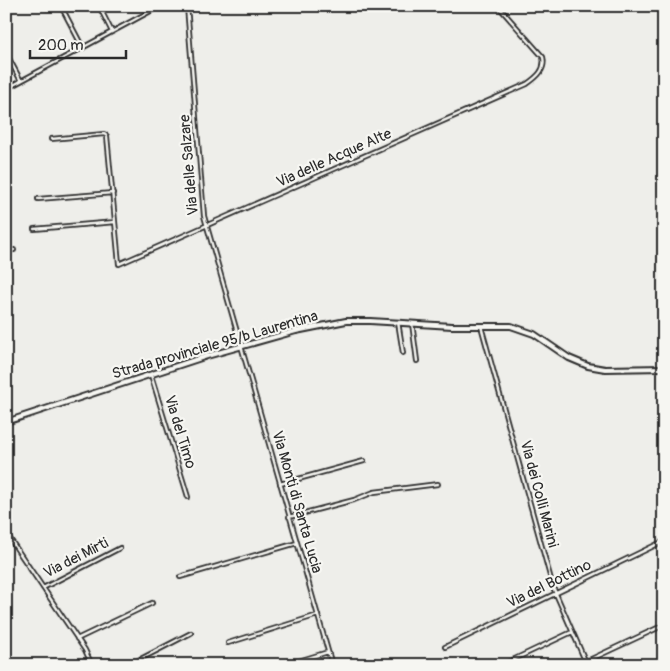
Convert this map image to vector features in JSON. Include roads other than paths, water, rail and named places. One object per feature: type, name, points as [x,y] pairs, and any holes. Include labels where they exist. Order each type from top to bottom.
[{"type":"main road","name":"Strada provinciale 95/b Laurentina","points":[[6,422],[150,373],[241,346],[338,322],[367,320],[508,326],[525,330],[569,358],[591,367],[603,369],[664,368]]},
{"type":"street","points":[[61,6],[83,48]]},
{"type":"street","points":[[99,6],[112,32]]},
{"type":"street","name":"Via delle Salzare","points":[[187,6],[202,207],[241,346]]},
{"type":"street","name":"Via delle Acque Alte","points":[[115,222],[119,264],[520,88],[540,73],[544,66],[544,58],[498,6]]},
{"type":"street","points":[[6,90],[158,7]]},
{"type":"street","points":[[6,53],[21,81]]},
{"type":"street","points":[[34,229],[115,222],[106,135],[51,139]]},
{"type":"street","points":[[38,199],[112,193]]},
{"type":"street","points":[[6,251],[14,250]]},
{"type":"street","points":[[398,322],[403,353]]},
{"type":"street","points":[[412,323],[417,361]]},
{"type":"street","name":"Via dei Colli Marini","points":[[481,326],[555,593],[586,664]]},
{"type":"street","name":"Via Monti di Santa Lucia","points":[[241,346],[332,665]]},
{"type":"street","name":"Via del Timo","points":[[150,373],[188,497]]},
{"type":"street","points":[[280,484],[364,462]]},
{"type":"street","points":[[289,517],[354,500],[374,492],[438,484]]},
{"type":"street","points":[[6,533],[77,639],[92,665]]},
{"type":"street","name":"Via del Bottino","points":[[445,647],[664,541]]},
{"type":"street","points":[[180,577],[297,542]]},
{"type":"street","name":"Via dei Mirti","points":[[43,588],[120,548]]},
{"type":"street","points":[[77,639],[152,603]]},
{"type":"street","points":[[228,643],[318,615]]},
{"type":"street","points":[[586,664],[664,625]]},
{"type":"street","points":[[502,665],[572,632]]},
{"type":"street","points":[[130,665],[191,633]]},
{"type":"street","points":[[285,665],[328,652]]},
{"type":"waterway","points":[[647,6],[664,16]]}]
